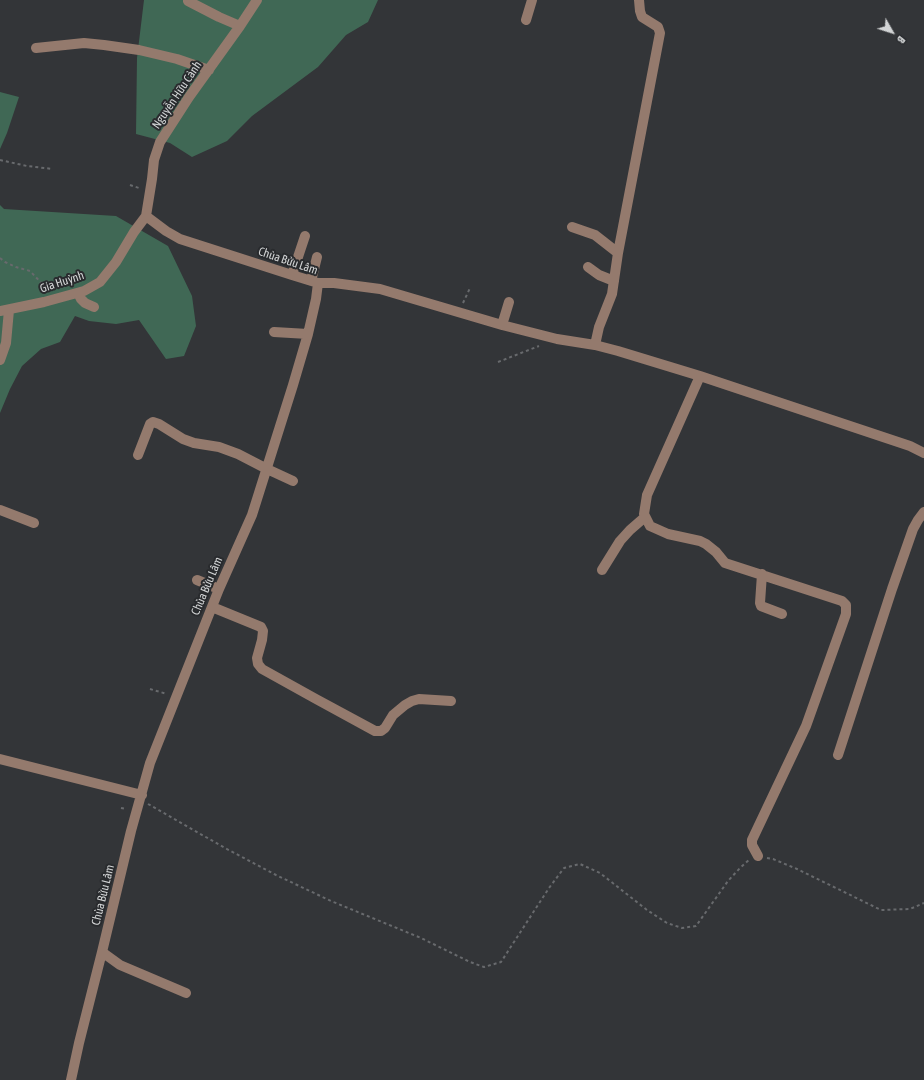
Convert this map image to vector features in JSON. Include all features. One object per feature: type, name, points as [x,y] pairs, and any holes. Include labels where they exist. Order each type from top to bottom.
[{"type":"street","name":"Nguyễn Hữu Cảnh","points":[[146,216],[154,160],[160,142],[189,97],[257,0]]},
{"type":"street","points":[[526,20],[532,0]]},
{"type":"street","points":[[595,345],[599,327],[612,294],[618,253],[660,33],[658,27],[642,17],[640,11],[640,0]]},
{"type":"street","points":[[188,1],[240,26]]},
{"type":"street","points":[[36,48],[84,43],[104,45],[139,50],[177,59],[209,70]]},
{"type":"street","name":"Chùa Bửu Lâm","points":[[71,1080],[131,831],[150,763],[219,589],[252,515],[293,385],[308,334],[316,299],[315,282],[180,239],[166,231],[146,216]]},
{"type":"street","name":"Gia Huỳnh","points":[[4,311],[78,293],[100,282],[116,262],[134,232],[146,216]]},
{"type":"street","points":[[572,227],[595,235],[618,253]]},
{"type":"street","points":[[292,275],[305,236]]},
{"type":"street","points":[[317,257],[315,282],[380,288],[502,325],[557,339],[618,350],[700,376],[902,444],[924,453]]},
{"type":"street","points":[[588,267],[599,275],[614,281]]},
{"type":"street","points":[[78,293],[85,303],[94,307]]},
{"type":"street","points":[[502,325],[509,302]]},
{"type":"street","points":[[0,360],[6,343],[4,311]]},
{"type":"street","points":[[274,332],[308,334]]},
{"type":"street","points":[[700,376],[647,495],[644,514],[650,526],[668,534],[700,541],[716,552],[725,563],[842,601],[846,605],[846,614],[806,726],[752,840],[752,845],[758,856]]},
{"type":"street","points":[[138,455],[152,422],[159,424],[183,439],[194,443],[219,447],[238,454],[293,481]]},
{"type":"street","points":[[0,510],[34,523]]},
{"type":"street","points":[[838,755],[913,529],[924,512]]},
{"type":"street","points":[[602,570],[620,541],[645,517]]},
{"type":"street","points":[[762,574],[760,604],[761,606],[782,614]]},
{"type":"street","points":[[197,580],[219,589]]},
{"type":"street","points":[[212,607],[261,627],[264,631],[258,664],[262,668],[316,700],[376,731],[381,731],[385,728],[393,715],[412,701],[418,699],[451,701]]},
{"type":"street","points":[[0,759],[141,797]]},
{"type":"street","points":[[102,952],[120,965],[186,993]]},
{"type":"path","points":[[0,160],[27,166],[53,169]]},
{"type":"path","points":[[0,258],[16,267],[30,271],[58,298]]},
{"type":"path","points":[[459,312],[470,288]]},
{"type":"path","points":[[498,362],[557,339]]},
{"type":"path","points":[[150,689],[176,697]]},
{"type":"path","points":[[141,797],[225,848],[276,876],[331,901],[421,938],[470,962],[484,966],[501,962],[549,888],[564,868],[580,864],[600,873],[647,910],[667,923],[682,928],[696,926],[728,881],[749,860],[758,856],[773,859],[797,869],[882,910],[910,909],[924,903]]},
{"type":"green space","points":[[144,0],[378,0],[368,22],[346,35],[318,67],[252,116],[227,141],[192,157],[170,143],[136,134],[137,58]]},
{"type":"green space","points":[[0,92],[19,97],[0,149]]},
{"type":"green space","points":[[0,205],[4,209],[116,216],[168,246],[192,296],[196,326],[184,356],[166,359],[139,320],[116,324],[89,321],[75,316],[60,342],[41,349],[22,366],[0,413]]}]
